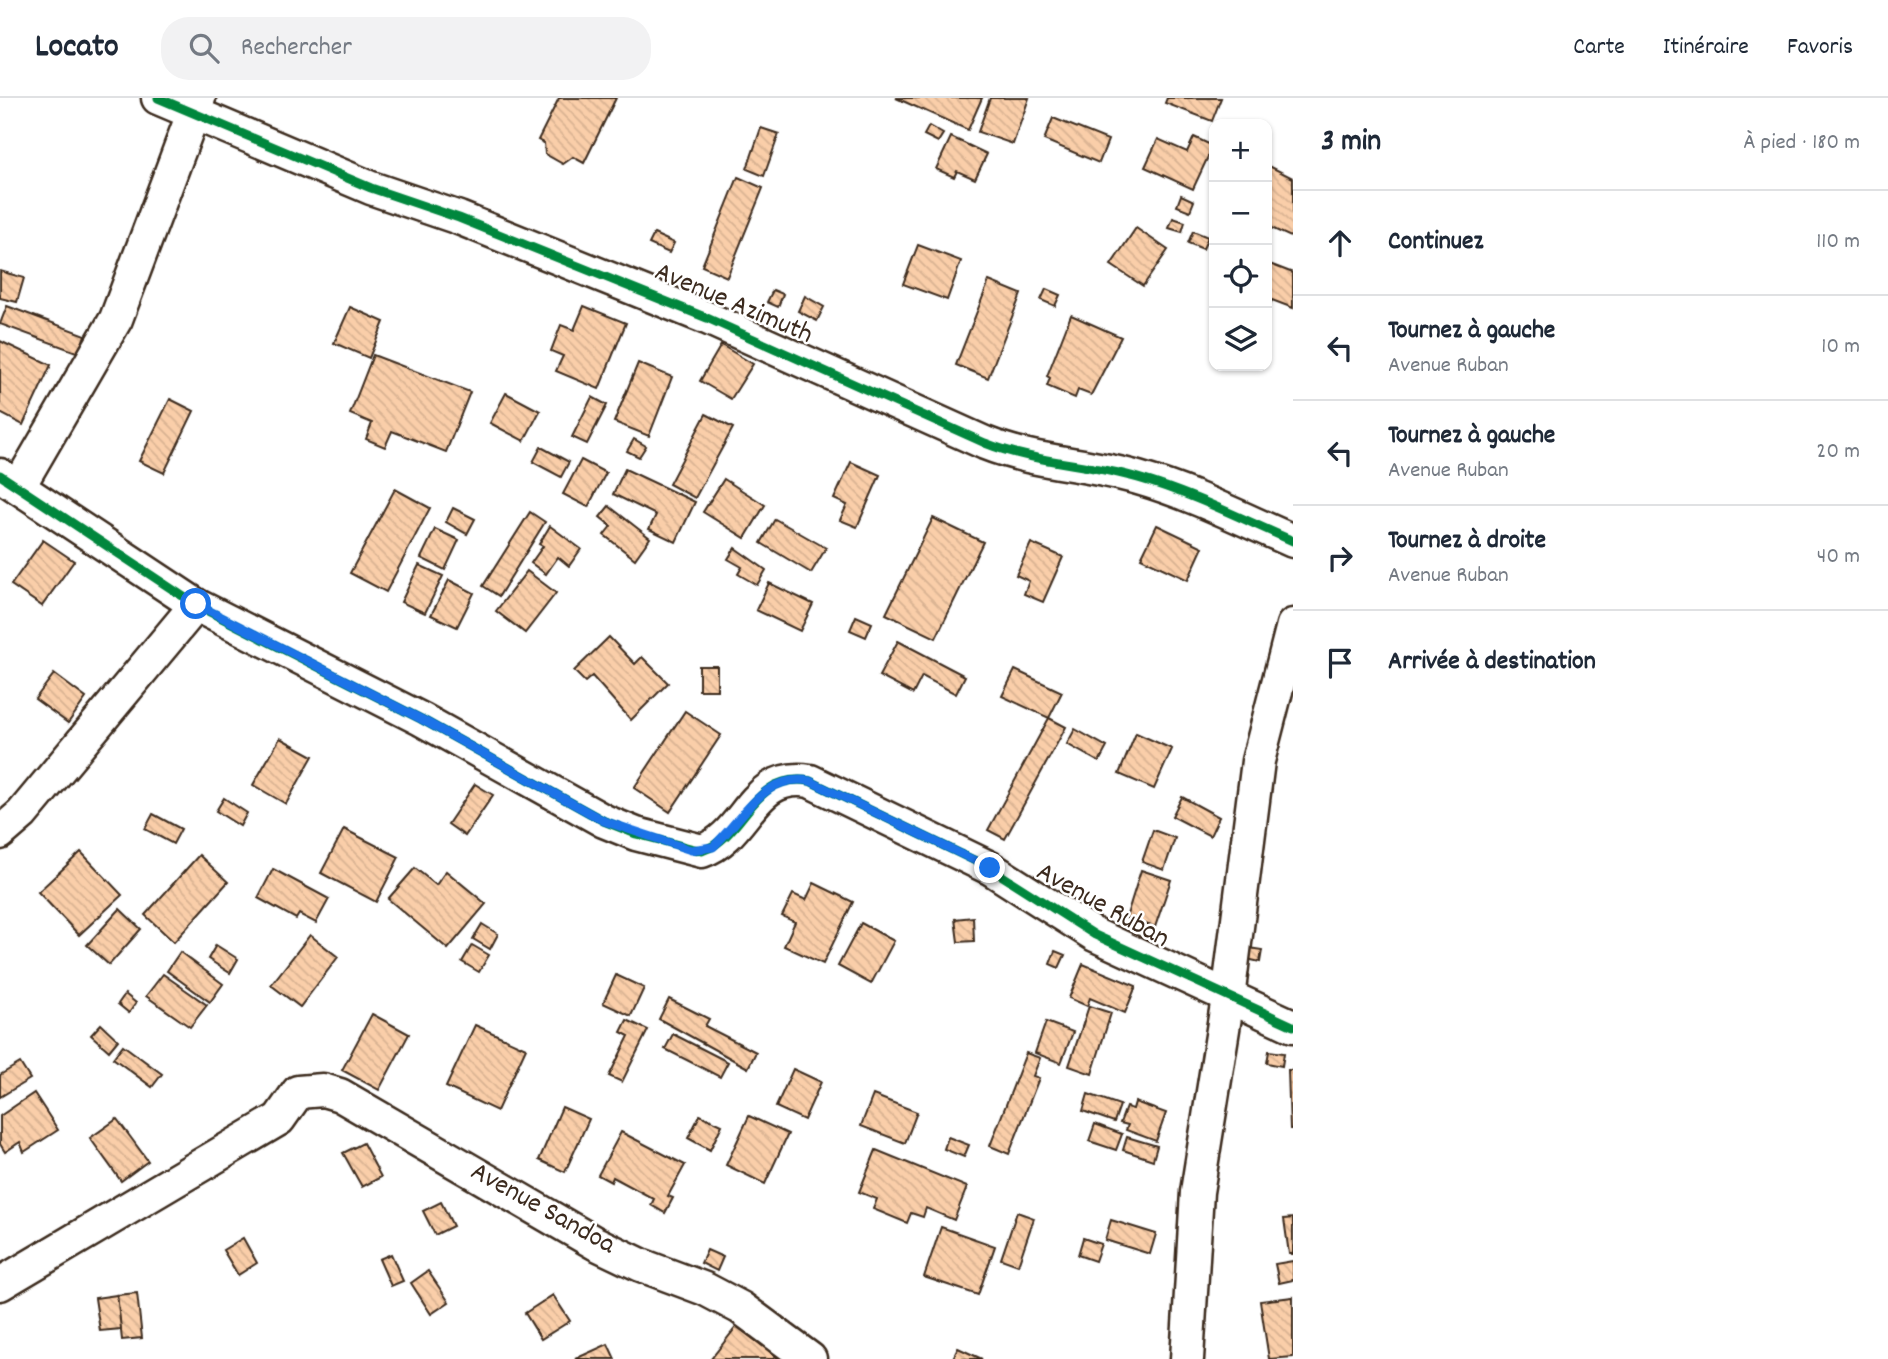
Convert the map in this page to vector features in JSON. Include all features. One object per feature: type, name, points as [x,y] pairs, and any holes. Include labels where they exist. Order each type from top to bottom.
[{"type":"street","name":"Avenue Azimuth","points":[[158,98],[195,104],[371,188],[460,218],[707,318],[1015,455],[1140,478],[1203,501],[1293,541]]},
{"type":"street","points":[[10,481],[116,319],[195,104]]},
{"type":"street","name":"Avenue Ruban","points":[[10,481],[114,553],[196,604],[421,719],[577,808],[636,834],[702,851],[713,847],[767,789],[787,779],[810,781],[990,868],[1096,935],[1293,1026]]},
{"type":"street","points":[[0,833],[22,814],[196,604]]},
{"type":"street","points":[[1187,1359],[1197,1192],[1228,998],[1258,761],[1293,625]]},
{"type":"street","name":"Avenue Sandoa","points":[[0,1284],[279,1119],[298,1092],[323,1090],[340,1095],[595,1243],[640,1265],[705,1289],[741,1308],[810,1359]]},
{"type":"building","points":[[559,98],[616,98],[584,163],[573,157],[563,164],[545,154],[544,143],[538,140]]},
{"type":"building","points":[[896,98],[982,98],[968,130]]},
{"type":"building","points":[[990,98],[1029,98],[1013,144],[978,132]]},
{"type":"building","points":[[1167,98],[1221,98],[1213,119],[1209,120],[1165,103]]},
{"type":"building","points":[[1053,118],[1108,140],[1099,163],[1044,140]]},
{"type":"building","points":[[929,126],[943,134],[938,142],[924,135]]},
{"type":"building","points":[[761,128],[779,134],[764,176],[747,169]]},
{"type":"building","points":[[951,137],[987,154],[975,179],[957,171],[954,177],[936,169]]},
{"type":"building","points":[[1194,137],[1209,144],[1209,155],[1193,189],[1145,167],[1158,139],[1187,152]]},
{"type":"building","points":[[1272,168],[1293,178],[1293,238],[1272,228]]},
{"type":"building","points":[[738,177],[763,188],[727,277],[702,266]]},
{"type":"building","points":[[1181,195],[1194,201],[1190,211],[1177,206]]},
{"type":"building","points":[[1173,218],[1185,222],[1182,232],[1169,228]]},
{"type":"building","points":[[1136,228],[1168,250],[1143,286],[1111,265]]},
{"type":"building","points":[[1193,231],[1208,237],[1203,249],[1188,243]]},
{"type":"building","points":[[654,234],[674,243],[669,253],[649,244]]},
{"type":"building","points":[[918,245],[961,261],[947,300],[903,284]]},
{"type":"building","points":[[1272,265],[1293,273],[1293,308],[1272,300]]},
{"type":"building","points":[[0,271],[24,278],[17,302],[0,298]]},
{"type":"building","points":[[989,281],[1021,294],[988,378],[956,365]]},
{"type":"building","points":[[1046,289],[1060,295],[1055,306],[1041,300]]},
{"type":"building","points":[[773,290],[783,294],[778,307],[767,302]]},
{"type":"building","points":[[805,296],[824,307],[817,321],[798,311]]},
{"type":"building","points":[[7,306],[85,335],[79,353],[0,324]]},
{"type":"building","points":[[584,306],[626,323],[599,389],[556,371],[563,356],[551,351],[561,325],[574,330]]},
{"type":"building","points":[[350,307],[384,322],[369,358],[334,343]]},
{"type":"building","points":[[1071,315],[1121,337],[1091,395],[1078,390],[1075,398],[1047,386],[1050,378],[1047,376]]},
{"type":"building","points":[[0,341],[51,365],[23,425],[0,413]]},
{"type":"building","points":[[721,345],[753,364],[731,399],[700,381]]},
{"type":"building","points":[[373,355],[470,392],[446,452],[392,431],[385,447],[366,439],[372,423],[350,414]]},
{"type":"building","points":[[638,363],[672,377],[649,436],[614,422]]},
{"type":"building","points":[[506,393],[540,411],[524,441],[490,423]]},
{"type":"building","points":[[592,397],[607,405],[587,444],[572,437]]},
{"type":"building","points":[[170,399],[194,411],[164,473],[139,461]]},
{"type":"building","points":[[706,414],[733,428],[695,498],[669,484]]},
{"type":"building","points":[[634,439],[646,446],[639,457],[627,451]]},
{"type":"building","points":[[541,447],[569,462],[561,477],[533,462]]},
{"type":"building","points":[[581,460],[606,473],[588,507],[563,494]]},
{"type":"building","points":[[851,462],[880,475],[857,527],[840,520],[847,505],[834,499]]},
{"type":"building","points":[[625,469],[695,502],[676,542],[649,529],[656,515],[613,494]]},
{"type":"building","points":[[724,479],[765,505],[745,538],[703,512]]},
{"type":"building","points":[[395,489],[430,508],[386,592],[350,573]]},
{"type":"building","points":[[609,506],[650,538],[635,559],[604,535],[611,526],[600,517]]},
{"type":"building","points":[[453,508],[475,519],[467,534],[446,522]]},
{"type":"building","points":[[530,512],[545,522],[499,596],[483,586]]},
{"type":"building","points":[[933,518],[983,542],[936,638],[886,614]]},
{"type":"building","points":[[775,519],[826,548],[811,573],[761,543]]},
{"type":"building","points":[[1157,525],[1203,547],[1188,580],[1141,558]]},
{"type":"building","points":[[550,526],[581,549],[569,566],[558,557],[546,574],[531,563],[543,546],[539,544]]},
{"type":"building","points":[[435,529],[459,540],[445,570],[421,558]]},
{"type":"building","points":[[43,540],[74,561],[42,606],[11,585]]},
{"type":"building","points":[[1031,543],[1063,557],[1043,602],[1024,594],[1029,581],[1016,575]]},
{"type":"building","points":[[735,548],[766,570],[757,585],[738,574],[742,567],[728,559]]},
{"type":"building","points":[[419,565],[443,576],[425,613],[401,602]]},
{"type":"building","points":[[527,571],[556,593],[525,633],[496,611]]},
{"type":"building","points":[[449,580],[474,593],[457,627],[431,615]]},
{"type":"building","points":[[769,583],[813,604],[800,631],[756,610]]},
{"type":"building","points":[[856,616],[872,623],[866,637],[850,630]]},
{"type":"building","points":[[609,637],[635,664],[642,657],[668,683],[631,720],[592,676],[585,682],[574,671]]},
{"type":"building","points":[[898,641],[965,676],[956,694],[922,676],[913,694],[879,676]]},
{"type":"building","points":[[699,666],[717,666],[717,690],[699,690]]},
{"type":"building","points":[[1015,670],[1062,692],[1049,718],[1002,696]]},
{"type":"building","points":[[54,674],[86,698],[68,723],[35,699]]},
{"type":"building","points":[[685,711],[721,735],[670,812],[634,788]]},
{"type":"building","points":[[1049,718],[1066,727],[1005,839],[988,830]]},
{"type":"building","points":[[1075,729],[1107,747],[1099,762],[1067,744]]},
{"type":"building","points":[[1136,733],[1172,749],[1154,789],[1119,774]]},
{"type":"building","points":[[280,738],[313,756],[286,804],[253,785]]},
{"type":"building","points":[[475,784],[493,795],[465,836],[448,824]]},
{"type":"building","points":[[1182,797],[1219,817],[1210,836],[1172,816]]},
{"type":"building","points":[[224,798],[247,813],[240,826],[216,811]]},
{"type":"building","points":[[153,814],[181,829],[173,844],[145,829]]},
{"type":"building","points":[[344,829],[399,857],[376,902],[321,873]]},
{"type":"building","points":[[1153,830],[1175,838],[1164,870],[1142,862]]},
{"type":"building","points":[[81,852],[122,895],[79,935],[38,892]]},
{"type":"building","points":[[199,855],[228,882],[174,942],[145,915]]},
{"type":"building","points":[[415,868],[436,885],[446,871],[486,904],[448,949],[388,899]]},
{"type":"building","points":[[273,869],[329,899],[316,923],[299,914],[296,919],[258,898]]},
{"type":"building","points":[[1141,870],[1171,880],[1155,927],[1126,918]]},
{"type":"building","points":[[814,883],[853,902],[823,964],[784,946],[795,922],[782,916],[793,894],[806,900]]},
{"type":"building","points":[[120,909],[141,929],[109,965],[87,945]]},
{"type":"building","points":[[973,917],[974,941],[958,942],[955,919]]},
{"type":"building","points":[[861,923],[894,941],[871,984],[838,966]]},
{"type":"building","points":[[482,924],[498,934],[490,949],[473,939]]},
{"type":"building","points":[[310,935],[338,957],[300,1007],[271,985]]},
{"type":"building","points":[[216,945],[238,959],[230,973],[208,959]]},
{"type":"building","points":[[472,945],[489,955],[479,972],[462,962]]},
{"type":"building","points":[[1249,948],[1262,950],[1260,962],[1247,959]]},
{"type":"building","points":[[1055,951],[1065,955],[1059,968],[1050,964]]},
{"type":"building","points":[[180,952],[223,984],[210,1002],[167,971]]},
{"type":"building","points":[[1083,964],[1136,986],[1125,1013],[1090,998],[1087,1006],[1069,998]]},
{"type":"building","points":[[163,974],[207,1005],[190,1027],[146,996]]},
{"type":"building","points":[[616,975],[644,988],[631,1016],[603,1003]]},
{"type":"building","points":[[125,994],[136,1003],[129,1013],[118,1004]]},
{"type":"building","points":[[669,999],[709,1019],[705,1026],[756,1052],[748,1068],[659,1019]]},
{"type":"building","points":[[1089,1006],[1111,1013],[1092,1074],[1069,1066]]},
{"type":"building","points":[[372,1014],[409,1034],[379,1090],[342,1070]]},
{"type":"building","points":[[627,1020],[648,1030],[622,1082],[609,1076],[629,1036],[621,1032]]},
{"type":"building","points":[[1046,1022],[1073,1032],[1061,1063],[1035,1053]]},
{"type":"building","points":[[101,1024],[118,1040],[109,1051],[91,1035]]},
{"type":"building","points":[[475,1025],[526,1048],[497,1111],[446,1087]]},
{"type":"building","points":[[673,1034],[728,1062],[720,1077],[665,1049]]},
{"type":"building","points":[[123,1045],[162,1074],[152,1087],[113,1058]]},
{"type":"building","points":[[1269,1051],[1284,1053],[1282,1066],[1267,1063]]},
{"type":"building","points":[[1026,1053],[1040,1058],[1033,1076],[1039,1078],[1009,1154],[990,1146]]},
{"type":"building","points":[[20,1063],[30,1079],[0,1097],[0,1075]]},
{"type":"building","points":[[793,1069],[821,1082],[804,1120],[776,1107]]},
{"type":"building","points":[[1288,1070],[1293,1070],[1293,1129],[1290,1129]]},
{"type":"building","points":[[34,1093],[58,1130],[24,1152],[20,1142],[5,1152],[0,1144],[0,1116]]},
{"type":"building","points":[[1088,1094],[1120,1105],[1114,1122],[1083,1111]]},
{"type":"building","points":[[873,1095],[917,1112],[905,1143],[861,1126]]},
{"type":"building","points":[[1135,1102],[1166,1113],[1156,1141],[1126,1130],[1128,1125],[1120,1123],[1126,1107],[1133,1109]]},
{"type":"building","points":[[562,1107],[589,1119],[565,1172],[539,1160]]},
{"type":"building","points":[[700,1115],[722,1125],[710,1150],[688,1138]]},
{"type":"building","points":[[749,1116],[788,1134],[765,1184],[726,1165]]},
{"type":"building","points":[[117,1119],[148,1161],[121,1181],[90,1138]]},
{"type":"building","points":[[1095,1124],[1122,1134],[1116,1150],[1089,1141]]},
{"type":"building","points":[[621,1132],[685,1165],[668,1196],[673,1198],[665,1213],[651,1205],[654,1199],[613,1177],[611,1182],[598,1175]]},
{"type":"building","points":[[948,1137],[969,1145],[964,1157],[944,1149]]},
{"type":"building","points":[[1127,1137],[1157,1146],[1153,1160],[1123,1150]]},
{"type":"building","points":[[363,1143],[381,1177],[362,1187],[343,1153]]},
{"type":"building","points":[[876,1150],[967,1187],[954,1220],[926,1208],[923,1217],[911,1213],[907,1223],[873,1209],[877,1199],[859,1192]]},
{"type":"building","points":[[441,1202],[453,1226],[435,1235],[423,1211]]},
{"type":"building","points":[[1017,1212],[1034,1218],[1018,1265],[1001,1259]]},
{"type":"building","points":[[1293,1218],[1293,1254],[1289,1254],[1284,1219]]},
{"type":"building","points":[[1111,1220],[1156,1234],[1150,1254],[1105,1240]]},
{"type":"building","points":[[941,1227],[995,1246],[978,1295],[924,1277]]},
{"type":"building","points":[[243,1238],[257,1263],[238,1275],[223,1250]]},
{"type":"building","points":[[1083,1238],[1101,1244],[1095,1261],[1078,1255]]},
{"type":"building","points":[[707,1250],[723,1257],[717,1271],[701,1263]]},
{"type":"building","points":[[391,1254],[403,1281],[391,1286],[379,1259]]},
{"type":"building","points":[[1293,1261],[1293,1280],[1279,1283],[1275,1264]]},
{"type":"building","points":[[428,1271],[449,1302],[431,1314],[411,1283]]},
{"type":"building","points":[[137,1293],[142,1338],[122,1340],[117,1295]]},
{"type":"building","points":[[117,1295],[121,1329],[100,1331],[95,1298]]},
{"type":"building","points":[[553,1295],[570,1321],[541,1339],[525,1313]]},
{"type":"building","points":[[1293,1297],[1293,1357],[1269,1359],[1260,1301]]},
{"type":"building","points":[[737,1326],[779,1359],[711,1359]]},
{"type":"building","points":[[608,1344],[615,1359],[575,1359]]},
{"type":"building","points":[[958,1348],[982,1359],[955,1359],[953,1358]]},
{"type":"cycle path","points":[[158,98],[371,188],[459,218],[707,318],[985,443],[1023,455],[1119,473],[1158,484],[1293,541]]},
{"type":"cycle path","points":[[0,475],[196,605],[421,719],[604,821],[636,834],[702,851],[730,832],[751,806],[775,785],[790,780],[810,781],[990,868],[1095,935],[1293,1026]]},
{"type":"route","points":[[196,604],[421,719],[577,808],[636,834],[702,851],[713,847],[722,839],[767,789],[794,778],[810,781],[990,868]]}]
